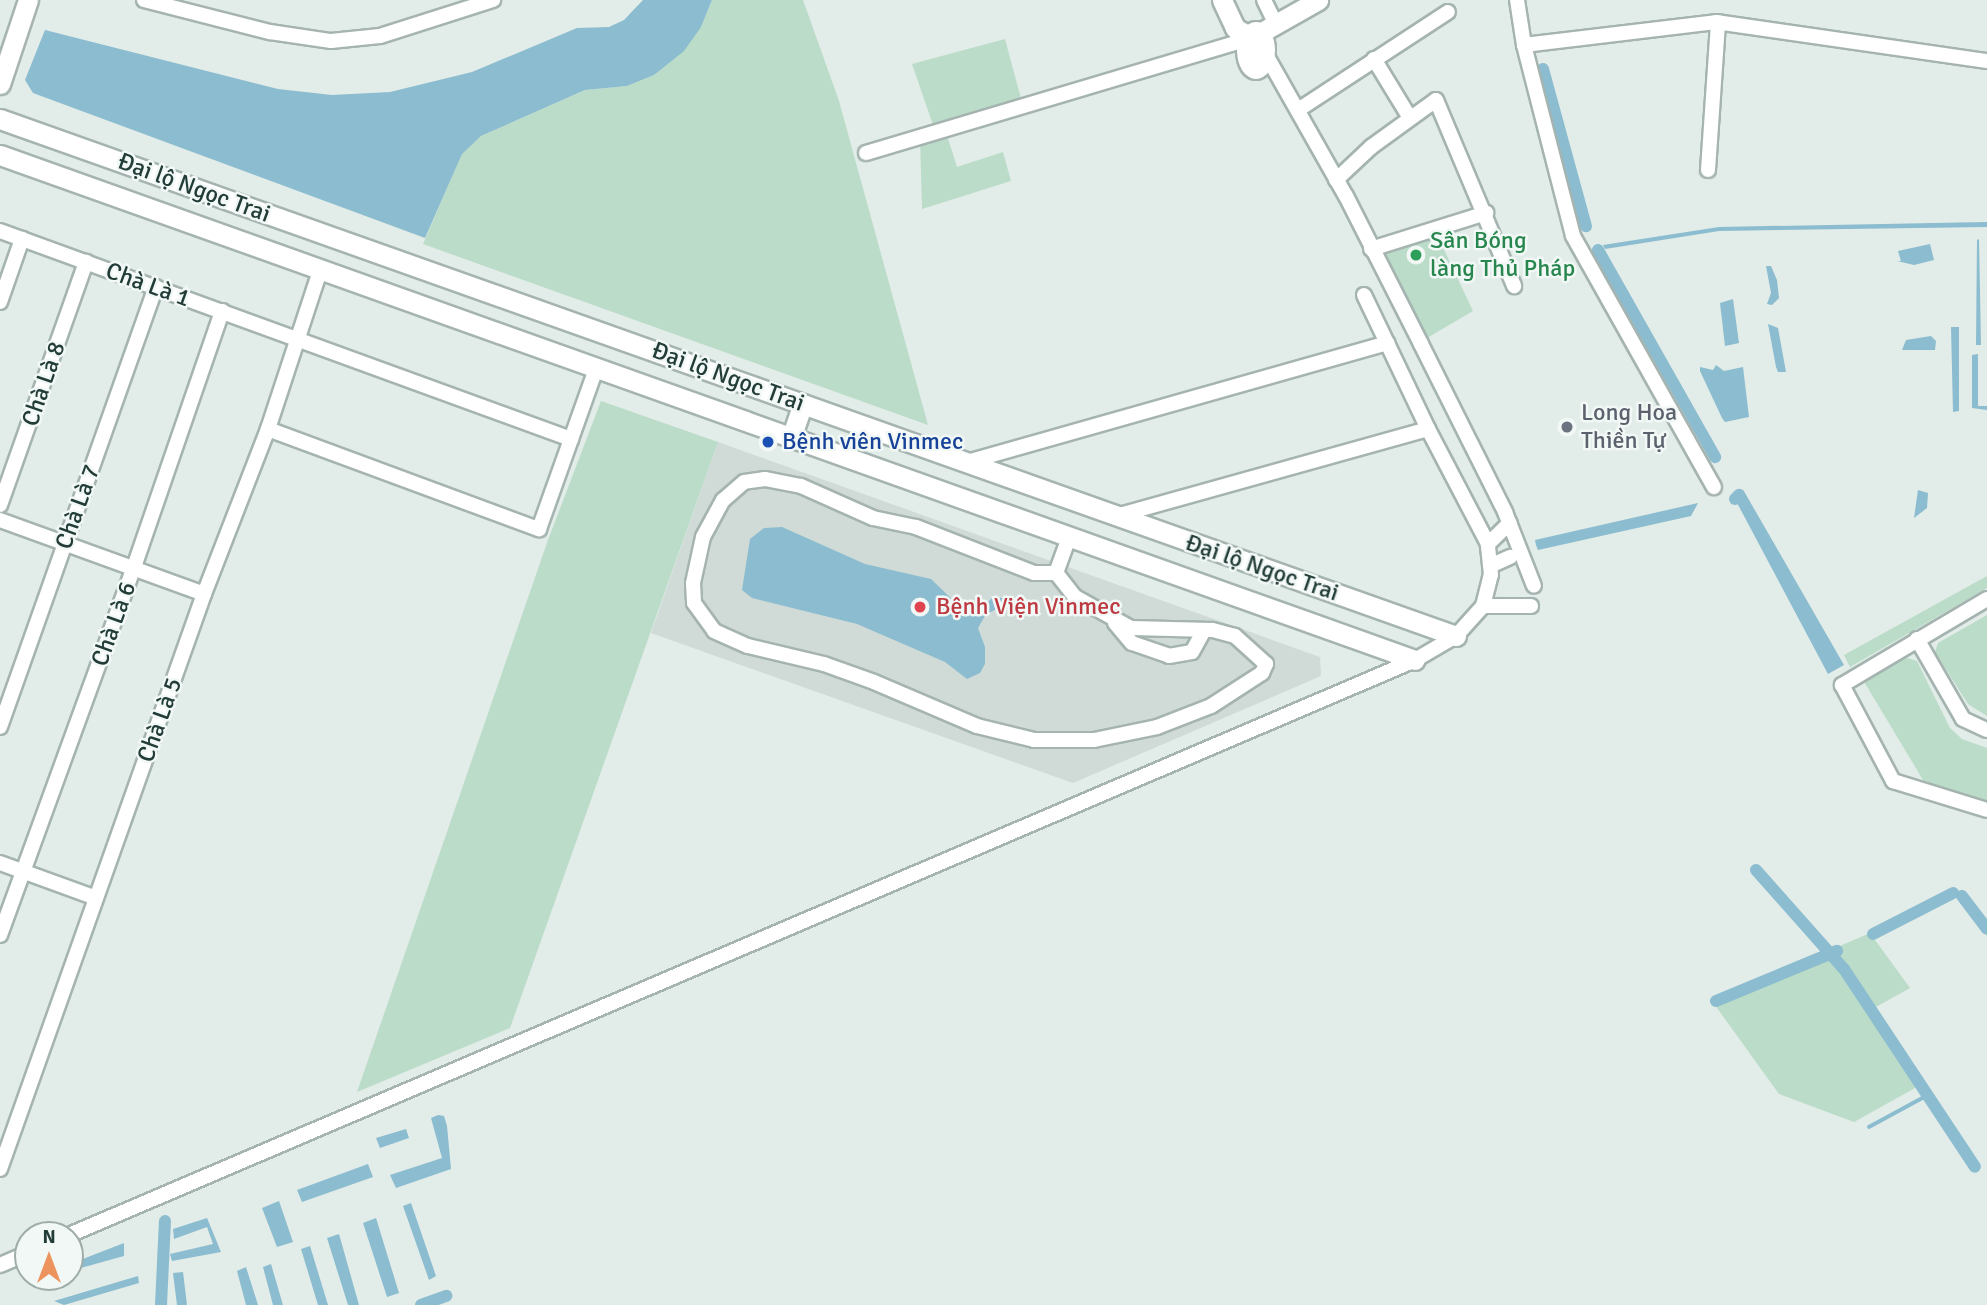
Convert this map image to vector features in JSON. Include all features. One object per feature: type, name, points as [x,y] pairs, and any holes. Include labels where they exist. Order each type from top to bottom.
[{"type":"main road","points":[[0,84],[4,58],[28,0]]},
{"type":"main road","points":[[1222,0],[1235,28],[1258,35],[1318,0]]},
{"type":"main road","name":"Đại lộ Ngọc Trai","points":[[0,119],[1456,636]]},
{"type":"main road","name":"Đại lộ Ngọc Trai","points":[[0,155],[1415,660]]},
{"type":"main road","points":[[791,438],[803,404]]},
{"type":"street","points":[[144,0],[270,32],[331,41],[380,36],[492,0]]},
{"type":"street","points":[[1264,0],[1258,35],[1336,180],[1510,523],[1534,586]]},
{"type":"street","points":[[1517,0],[1524,46],[1577,245],[1714,487]]},
{"type":"street","points":[[1298,110],[1448,12]]},
{"type":"street","points":[[1524,46],[1718,22],[1987,61]]},
{"type":"street","points":[[1708,170],[1718,22]]},
{"type":"street","points":[[866,153],[1258,35]]},
{"type":"street","points":[[1374,59],[1410,118]]},
{"type":"street","points":[[1336,180],[1410,118],[1436,100],[1486,213],[1514,286]]},
{"type":"street","points":[[1371,249],[1486,213]]},
{"type":"street","name":"Chà Là 1","points":[[0,231],[571,439]]},
{"type":"street","points":[[0,302],[22,239]]},
{"type":"street","name":"Chà Là 8","points":[[0,505],[86,262]]},
{"type":"street","name":"Chà Là 5","points":[[0,1169],[204,594],[268,429],[320,271]]},
{"type":"street","name":"Chà Là 7","points":[[0,727],[156,287]]},
{"type":"street","points":[[84,1229],[1415,660],[1456,636],[1483,606],[1492,565],[1488,544],[1428,429],[1364,295]]},
{"type":"street","name":"Chà Là 6","points":[[0,935],[133,570],[222,311]]},
{"type":"street","points":[[967,462],[1387,343]]},
{"type":"street","points":[[268,429],[539,529],[596,369]]},
{"type":"street","points":[[1114,516],[1358,454],[1428,429]]},
{"type":"street","points":[[765,478],[801,486],[873,518],[941,535],[996,561],[1034,573],[1056,573],[1075,597],[1115,622],[1131,628],[1204,630],[1235,636],[1255,651],[1266,664],[1262,673],[1211,706],[1157,727],[1094,740],[1034,740],[977,726],[861,678],[748,646],[714,631],[694,603],[693,583],[703,537],[723,500],[744,482],[765,478]]},
{"type":"street","points":[[0,520],[204,594]]},
{"type":"street","points":[[1488,544],[1510,523]]},
{"type":"street","points":[[1056,573],[1069,537]]},
{"type":"street","points":[[1492,565],[1510,557]]},
{"type":"street","points":[[1987,599],[1842,685],[1893,781],[1987,810]]},
{"type":"street","points":[[1483,606],[1531,606]]},
{"type":"street","points":[[1115,622],[1132,643],[1169,656],[1192,652],[1204,630]]},
{"type":"street","points":[[1917,639],[1963,719],[1987,730]]},
{"type":"street","points":[[0,863],[96,898]]},
{"type":"shaded area","name":"Bệnh Viện Vinmec","points":[[718,442],[1320,657],[1321,676],[1073,783],[651,633]]},
{"type":"green space","points":[[712,0],[803,0],[839,101],[928,425],[423,244],[462,153],[481,136],[585,90],[627,86],[654,75],[701,27]]},
{"type":"green space","points":[[1005,39],[1023,106],[945,129],[957,167],[1003,152],[1011,181],[922,209],[920,137],[933,125],[912,64]]},
{"type":"green space","points":[[1437,235],[1473,311],[1427,338],[1386,257],[1388,251]]},
{"type":"green space","points":[[601,401],[718,442],[510,1028],[357,1092],[548,540]]},
{"type":"green space","points":[[1987,576],[1987,588],[1850,667],[1844,655]]},
{"type":"green space","points":[[1987,615],[1987,716],[1968,704],[1935,652],[1938,643]]},
{"type":"green space","points":[[1904,657],[1917,661],[1950,728],[1962,739],[1987,748],[1987,805],[1923,780],[1863,680]]},
{"type":"green space","points":[[1870,933],[1910,988],[1874,1008],[1924,1083],[1854,1122],[1779,1094],[1712,1001]]},
{"type":"water","points":[[643,0],[712,0],[701,27],[684,51],[654,75],[627,86],[585,90],[481,136],[462,154],[425,238],[33,93],[25,80],[45,30],[278,89],[332,95],[390,92],[472,72],[577,28],[609,27],[624,20]]},
{"type":"water","points":[[1987,222],[1987,227],[1719,231],[1605,249],[1603,245],[1719,227]]},
{"type":"water","points":[[1979,239],[1981,345],[1976,345],[1977,240]]},
{"type":"water","points":[[1930,244],[1934,260],[1914,265],[1897,261],[1901,261],[1898,251]]},
{"type":"water","points":[[1766,266],[1771,266],[1777,280],[1779,298],[1772,305],[1767,304],[1771,293]]},
{"type":"water","points":[[1733,299],[1739,343],[1725,346],[1720,303]]},
{"type":"water","points":[[1768,324],[1778,328],[1786,372],[1778,372],[1776,367]]},
{"type":"water","points":[[1951,327],[1959,327],[1959,411],[1953,412]]},
{"type":"water","points":[[1931,336],[1936,341],[1935,350],[1902,350],[1906,340]]},
{"type":"water","points":[[1978,354],[1978,406],[1987,406],[1987,410],[1972,408],[1972,355]]},
{"type":"water","points":[[1716,365],[1724,371],[1743,367],[1749,417],[1725,422],[1722,418],[1700,371],[1700,367],[1713,370]]},
{"type":"water","points":[[1918,490],[1928,493],[1927,508],[1914,518]]},
{"type":"water","points":[[1745,493],[1844,665],[1828,674],[1735,499]]},
{"type":"water","points":[[1698,503],[1691,516],[1538,550],[1536,545],[1535,540]]},
{"type":"water","points":[[782,527],[865,564],[931,579],[963,610],[980,610],[992,598],[1003,598],[1006,605],[986,614],[978,628],[985,647],[985,664],[980,673],[967,679],[945,662],[857,624],[752,598],[742,590],[750,539],[764,528]]},
{"type":"water","points":[[444,1116],[447,1126],[451,1169],[396,1188],[390,1175],[442,1158],[431,1118]]},
{"type":"water","points":[[406,1129],[409,1138],[380,1148],[376,1138]]},
{"type":"water","points":[[368,1164],[373,1177],[302,1202],[297,1190]]},
{"type":"water","points":[[279,1201],[293,1242],[277,1247],[262,1208]]},
{"type":"water","points":[[411,1203],[436,1276],[429,1280],[403,1206]]},
{"type":"water","points":[[207,1218],[221,1252],[172,1261],[170,1254],[213,1244],[207,1227],[174,1239],[173,1229]]},
{"type":"water","points":[[376,1218],[399,1293],[387,1297],[363,1223]]},
{"type":"water","points":[[339,1234],[359,1305],[348,1305],[327,1238]]},
{"type":"water","points":[[124,1243],[124,1256],[84,1267],[84,1259]]},
{"type":"water","points":[[310,1246],[328,1305],[318,1305],[301,1249]]},
{"type":"water","points":[[271,1264],[283,1305],[273,1305],[263,1267]]},
{"type":"water","points":[[246,1267],[258,1305],[246,1305],[237,1271]]},
{"type":"water","points":[[183,1272],[187,1305],[177,1305],[173,1273]]},
{"type":"water","points":[[138,1276],[139,1283],[64,1305],[54,1301]]},
{"type":"waterway","points":[[1543,69],[1586,226]]},
{"type":"waterway","points":[[1598,250],[1715,457]]},
{"type":"waterway","points":[[1735,499],[1739,495]]},
{"type":"waterway","points":[[1756,870],[1844,969],[1975,1167]]},
{"type":"waterway","points":[[1873,934],[1953,893]]},
{"type":"waterway","points":[[1962,896],[1987,929]]},
{"type":"waterway","points":[[1716,1001],[1837,951]]},
{"type":"waterway","points":[[1869,1127],[1926,1096]]},
{"type":"waterway","points":[[161,1305],[165,1221]]},
{"type":"waterway","points":[[421,1305],[446,1296]]},
{"type":"place","name":"Sân Bóng làng Thủ Pháp","points":[[1416,255]]},
{"type":"place","name":"Long Hoa Thiền Tự","points":[[1567,427]]},
{"type":"place","name":"Bệnh viên Vinmec","points":[[768,442]]},
{"type":"place","name":"Bệnh Viện Vinmec","points":[[920,607]]}]
